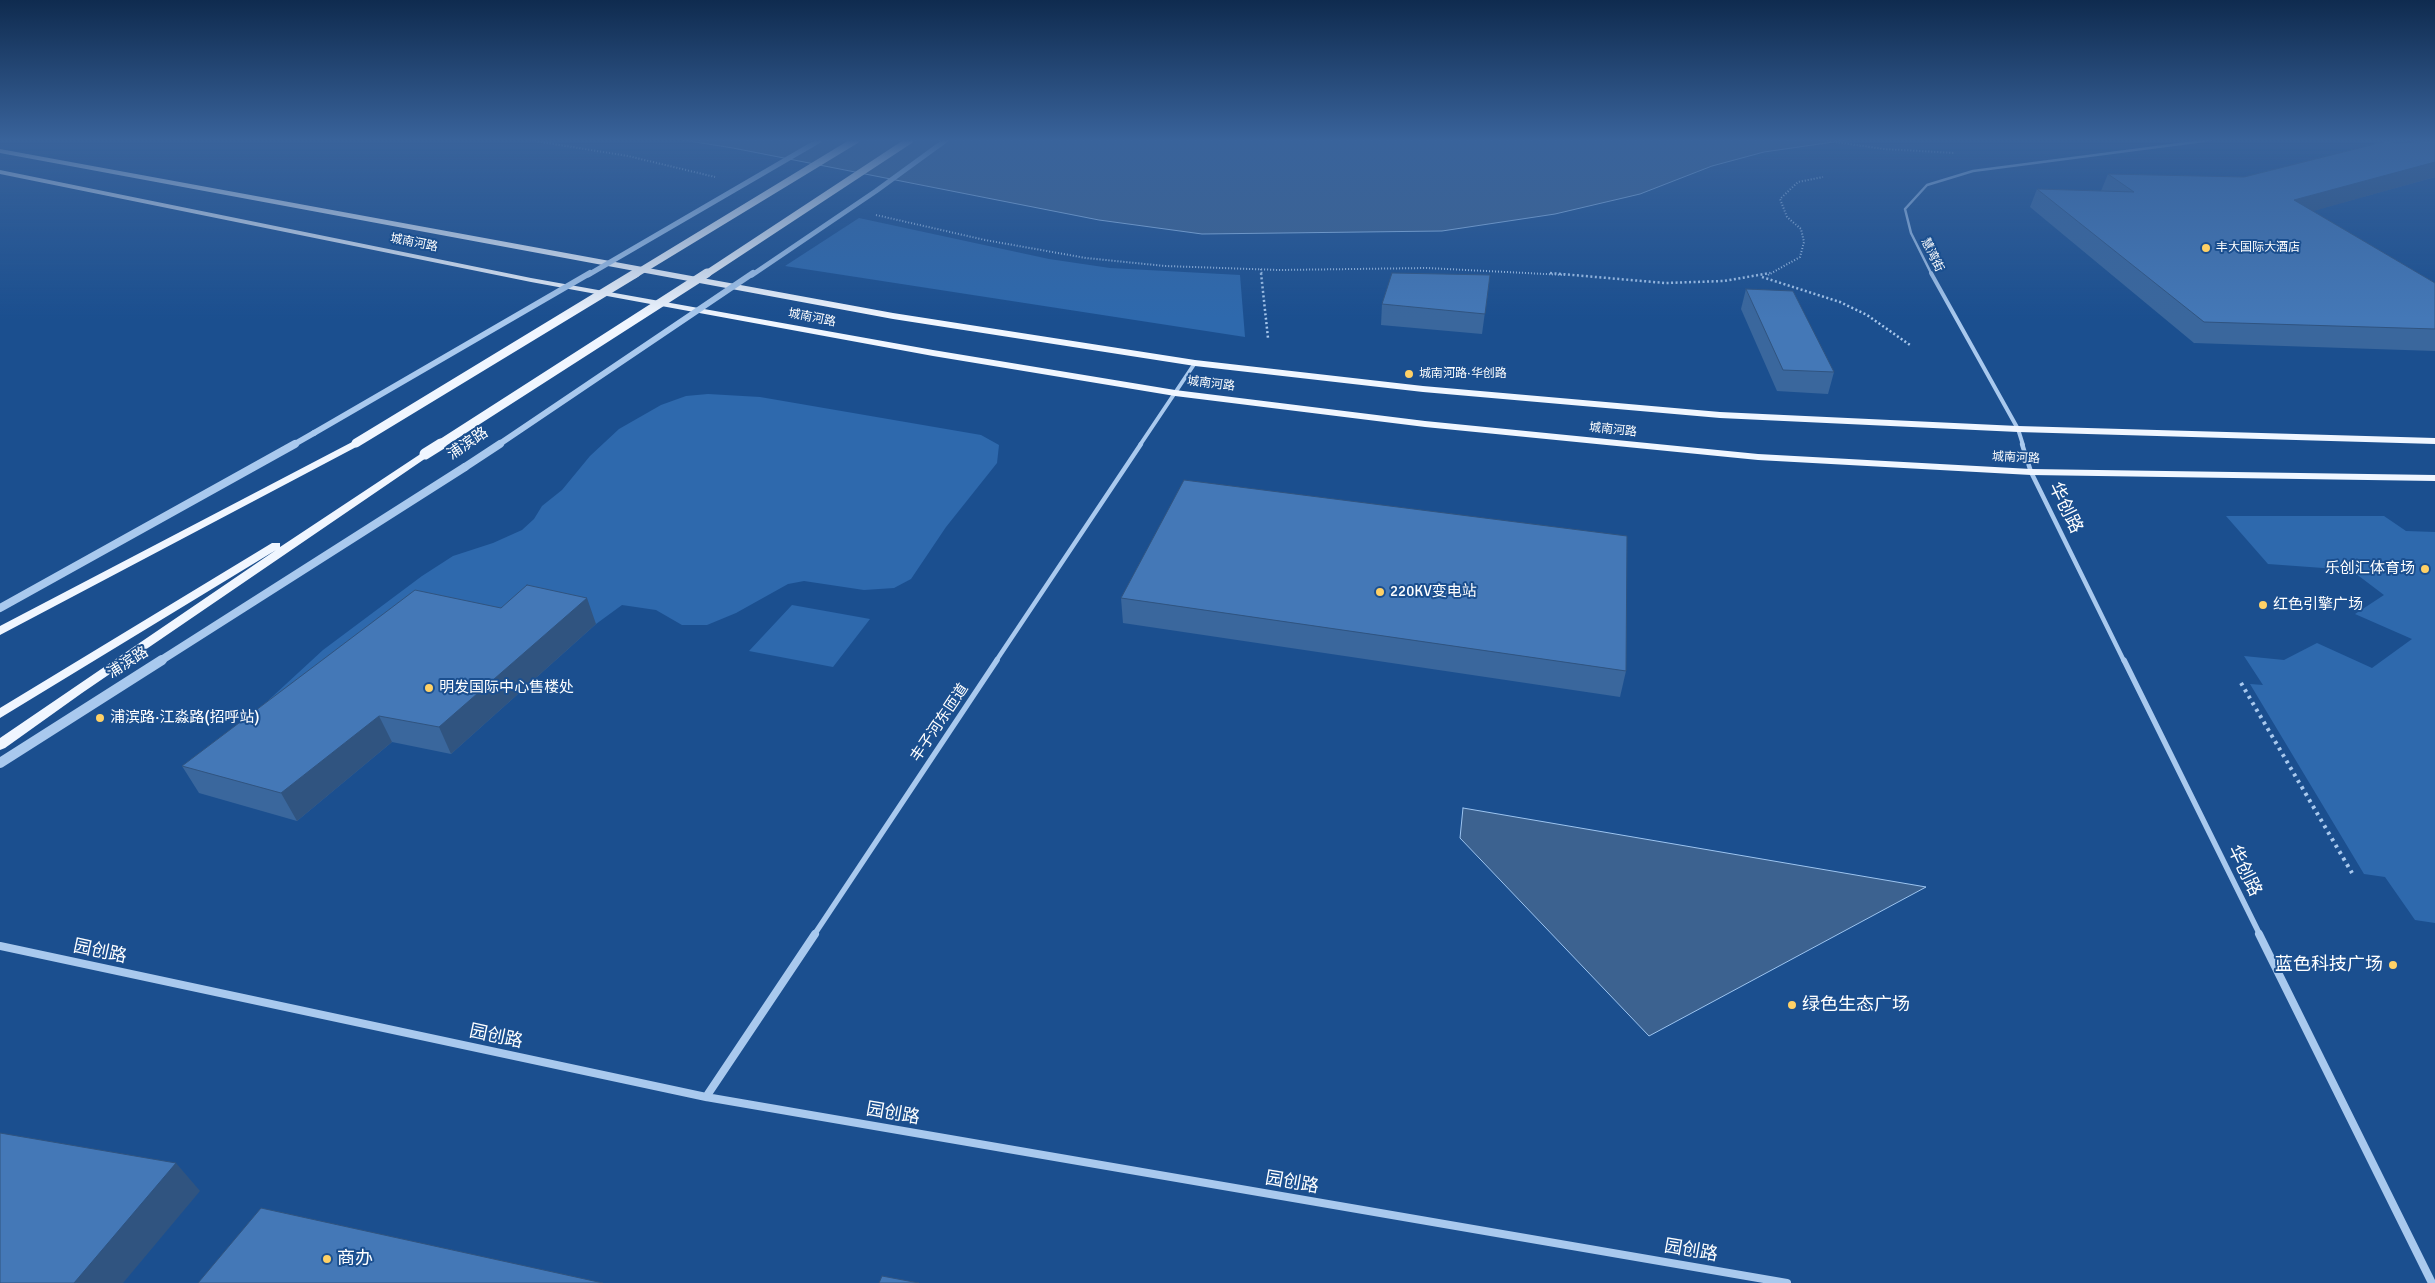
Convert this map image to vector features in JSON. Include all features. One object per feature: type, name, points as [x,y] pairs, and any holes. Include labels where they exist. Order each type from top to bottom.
[{"type":"main road","name":"城南河路","points":[[137,200],[531,280],[933,353],[1175,393],[1425,424],[1748,456],[2031,472],[2435,478]]},
{"type":"main road","name":"城南河路","points":[[263,200],[884,315],[1029,339],[1195,363],[1423,389],[1720,415],[2018,429],[2435,441]]},
{"type":"main road","points":[[0,631],[356,443],[757,200]]},
{"type":"main road","name":"浦滨路","points":[[0,714],[425,454],[821,200]]},
{"type":"main road","points":[[0,745],[77,690],[425,454]]},
{"type":"street","points":[[0,608],[314,433],[717,200]]},
{"type":"street","name":"浦滨路","points":[[0,763],[465,466],[863,200]]},
{"type":"street","name":"慧湾街","points":[[1913,200],[1905,209],[1911,233],[1929,270],[2018,429]]},
{"type":"street","name":"丰子河东匝道","points":[[706,1098],[1195,363]]},
{"type":"street","name":"华创路","points":[[2018,429],[2031,472],[2432,1283]]},
{"type":"street","name":"园创路","points":[[0,946],[706,1098],[1787,1283]]},
{"type":"path","points":[[871,214],[985,240],[1086,258],[1165,266],[1261,269],[1427,268],[1513,270],[1665,283],[1724,281],[1767,275],[1800,257],[1804,242],[1802,229],[1787,217],[1780,200]]},
{"type":"path","points":[[1261,269],[1268,338]]},
{"type":"path","points":[[1759,276],[1840,302],[1867,315],[1910,345]]},
{"type":"path","points":[[2241,683],[2352,873]]},
{"type":"shaded area","points":[[997,200],[1615,200],[1555,214],[1442,231],[1202,234],[1099,220]]},
{"type":"shaded area","points":[[859,218],[1049,259],[1110,268],[1240,275],[1245,337],[785,266]]},
{"type":"shaded area","points":[[708,394],[760,397],[981,435],[999,445],[997,463],[946,527],[911,579],[894,588],[864,590],[804,581],[788,584],[736,613],[707,625],[682,625],[656,610],[622,605],[596,624],[537,610],[228,740],[323,650],[422,576],[453,556],[493,543],[522,530],[534,519],[542,506],[562,490],[590,456],[619,429],[661,405],[686,396]]},
{"type":"shaded area","points":[[2226,516],[2384,516],[2406,531],[2435,532],[2435,923],[2415,920],[2385,877],[2364,874],[2250,684],[2263,685],[2244,656],[2284,660],[2317,643],[2372,668],[2412,639],[2355,614],[2384,595],[2351,570],[2268,564]]},
{"type":"shaded area","points":[[792,605],[870,619],[833,667],[749,651]]},
{"type":"shaded area","points":[[1463,808],[1926,887],[1649,1036],[1460,838]]},
{"type":"building","name":"丰大国际大酒店","points":[[2051,200],[2294,200],[2435,283],[2435,329],[2204,322]]},
{"type":"building","points":[[1392,273],[1490,275],[1485,314],[1382,304]]},
{"type":"building","points":[[1746,289],[1793,291],[1834,372],[1783,370]]},
{"type":"building","name":"220KV变电站","points":[[1184,480],[1627,536],[1626,671],[1121,598]]},
{"type":"building","name":"明发国际中心售楼处","points":[[527,585],[587,598],[439,727],[379,716],[281,793],[182,766],[415,590],[501,608]]},
{"type":"building","points":[[0,1133],[176,1163],[74,1283],[0,1283]]},
{"type":"building","points":[[261,1208],[603,1283],[198,1283]]},
{"type":"building","points":[[882,1276],[919,1283],[879,1283]]},
{"type":"place","name":"丰大国际大酒店","points":[[2206,248]]},
{"type":"place","name":"城南河路·华创路","points":[[1409,374]]},
{"type":"place","name":"乐创汇体育场","points":[[2425,569]]},
{"type":"place","name":"220KV变电站","points":[[1380,592]]},
{"type":"place","name":"红色引擎广场","points":[[2263,605]]},
{"type":"place","name":"明发国际中心售楼处","points":[[429,688]]},
{"type":"place","name":"浦滨路·江淼路(招呼站)","points":[[100,718]]},
{"type":"place","name":"蓝色科技广场","points":[[2393,965]]},
{"type":"place","name":"绿色生态广场","points":[[1792,1005]]},
{"type":"place","name":"商办","points":[[327,1259]]}]
